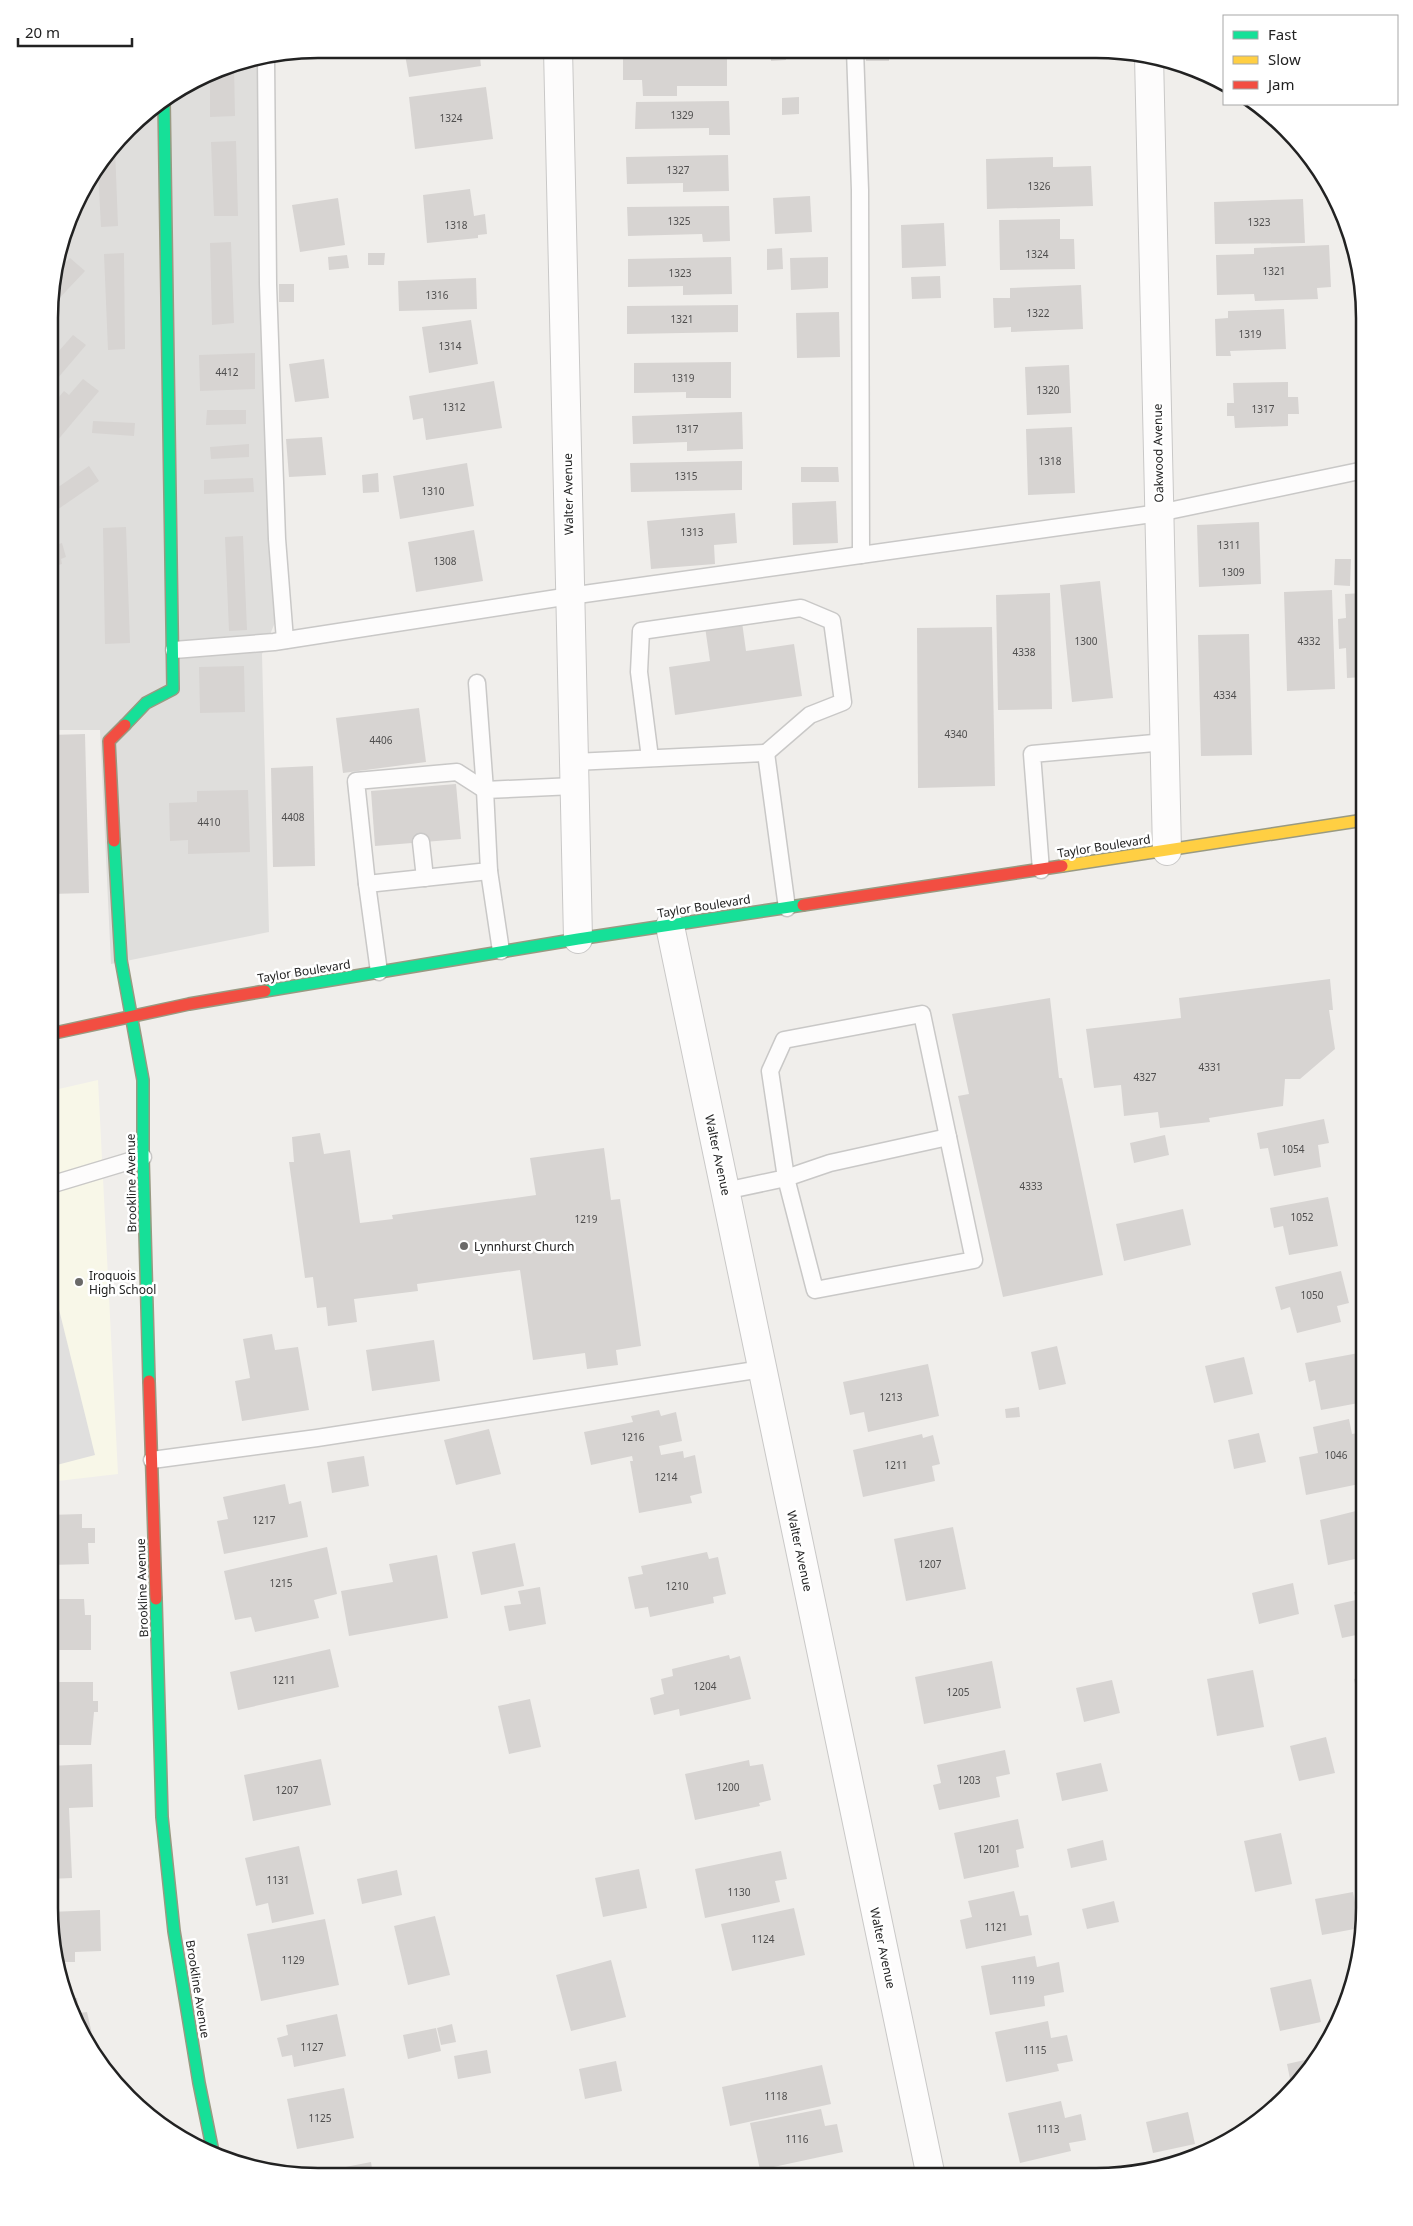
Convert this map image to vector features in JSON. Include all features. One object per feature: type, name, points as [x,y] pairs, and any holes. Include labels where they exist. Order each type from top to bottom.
[{"type":"street","name":"Walter Avenue","points":[[558,58],[578,939]]},
{"type":"street","name":"Oakwood Avenue","points":[[1149,63],[1167,851]]},
{"type":"street","points":[[164,107],[174,650]]},
{"type":"street","name":"Brookline Avenue","points":[[174,650],[173,689],[146,703],[109,741],[121,960],[143,1080],[143,1157],[162,1817],[174,1931],[199,2082],[212,2146]]},
{"type":"street","name":"Taylor Boulevard","points":[[58,1032],[190,1004],[501,951],[1356,821]]},
{"type":"street","name":"Walter Avenue","points":[[670,926],[929,2168]]},
{"type":"lane","points":[[855,58],[860,190],[861,555]]},
{"type":"lane","points":[[266,62],[268,284],[275,500],[285,640]]},
{"type":"lane","points":[[174,650],[285,640],[570,596],[1159,513],[1356,472]]},
{"type":"lane","points":[[379,972],[356,781],[415,781],[457,772],[486,790],[650,758],[766,753],[810,715],[842,702],[832,621],[801,608],[641,631],[639,672],[650,758]]},
{"type":"lane","points":[[477,683],[486,790],[490,871],[501,951]]},
{"type":"lane","points":[[1042,870],[1032,754],[1165,742]]},
{"type":"lane","points":[[766,753],[787,908]]},
{"type":"lane","points":[[421,842],[425,878]]},
{"type":"lane","points":[[367,884],[490,871]]},
{"type":"lane","points":[[922,1014],[948,1137],[974,1260],[815,1290],[786,1178],[770,1071],[784,1040],[922,1014]]},
{"type":"lane","points":[[725,1191],[786,1178],[830,1163],[948,1137]]},
{"type":"lane","points":[[58,1183],[143,1157]]},
{"type":"lane","points":[[152,1460],[317,1438],[762,1369]]},
{"type":"shaded area","points":[[257,64],[269,512],[276,620],[262,654],[269,932],[111,964],[100,730],[58,730],[58,300],[62,266],[71,234],[84,202],[101,173],[122,146],[159,111],[187,92],[218,77]]},
{"type":"shaded area","name":"Iroquois High School","points":[[98,1080],[118,1474],[58,1481],[58,1089]]},
{"type":"shaded area","points":[[58,1305],[95,1455],[58,1465]]},
{"type":"building","points":[[406,58],[480,58],[481,66],[409,77]]},
{"type":"building","points":[[623,58],[727,58],[727,86],[677,86],[677,96],[643,96],[642,80],[623,80]]},
{"type":"building","points":[[771,58],[786,58],[786,60],[771,61]]},
{"type":"building","points":[[866,58],[889,58],[889,61],[866,61]]},
{"type":"building","points":[[234,71],[235,116],[210,117],[210,80]]},
{"type":"building","points":[[486,87],[493,139],[415,149],[409,97]]},
{"type":"building","points":[[799,97],[799,114],[782,115],[782,98]]},
{"type":"building","points":[[729,101],[730,135],[709,135],[709,128],[635,129],[636,102]]},
{"type":"building","points":[[236,141],[238,216],[214,216],[211,142]]},
{"type":"building","points":[[115,154],[118,226],[101,227],[98,177]]},
{"type":"building","points":[[728,155],[729,191],[683,192],[683,183],[627,184],[626,157]]},
{"type":"building","points":[[1053,157],[1053,167],[1091,166],[1093,206],[987,209],[986,159]]},
{"type":"building","points":[[470,189],[474,216],[485,214],[487,234],[478,235],[478,238],[427,243],[423,195]]},
{"type":"building","points":[[810,196],[812,232],[775,234],[773,198]]},
{"type":"building","points":[[338,198],[345,245],[300,252],[292,205]]},
{"type":"building","points":[[1303,199],[1305,243],[1215,244],[1214,202]]},
{"type":"building","points":[[729,206],[730,241],[703,242],[702,234],[628,236],[627,207]]},
{"type":"building","points":[[1060,219],[1060,239],[1074,239],[1075,269],[1000,270],[999,220]]},
{"type":"building","points":[[944,223],[946,266],[902,268],[901,225]]},
{"type":"building","points":[[231,242],[234,323],[212,325],[210,243]]},
{"type":"building","points":[[1329,245],[1331,287],[1317,288],[1318,299],[1255,301],[1254,294],[1217,295],[1216,255],[1254,254],[1254,248]]},
{"type":"building","points":[[782,248],[783,269],[767,270],[767,249]]},
{"type":"building","points":[[124,253],[125,349],[108,350],[104,254]]},
{"type":"building","points":[[368,253],[385,253],[384,265],[368,265]]},
{"type":"building","points":[[347,255],[349,268],[329,270],[328,257]]},
{"type":"building","points":[[731,257],[732,294],[683,295],[683,286],[628,287],[628,259]]},
{"type":"building","points":[[828,257],[828,288],[791,290],[790,258]]},
{"type":"building","points":[[70,258],[85,271],[58,300],[60,283],[62,267]]},
{"type":"building","points":[[940,276],[941,298],[912,299],[911,277]]},
{"type":"building","points":[[476,278],[477,309],[399,311],[398,281]]},
{"type":"building","points":[[279,284],[294,284],[294,302],[279,302]]},
{"type":"building","points":[[1081,285],[1083,329],[1011,332],[1011,327],[994,328],[993,298],[1010,298],[1010,288]]},
{"type":"building","points":[[738,305],[738,332],[627,334],[627,306]]},
{"type":"building","points":[[1284,309],[1286,349],[1230,351],[1231,356],[1216,356],[1215,319],[1228,318],[1228,311]]},
{"type":"building","points":[[839,312],[840,357],[797,358],[796,313]]},
{"type":"building","points":[[471,320],[478,364],[429,373],[422,327]]},
{"type":"building","points":[[73,335],[86,345],[58,378],[58,352]]},
{"type":"building","points":[[255,353],[255,389],[200,391],[199,355]]},
{"type":"building","points":[[324,359],[329,398],[295,402],[289,364]]},
{"type":"building","points":[[731,362],[731,398],[686,398],[686,392],[634,393],[634,363]]},
{"type":"building","points":[[1069,365],[1071,413],[1027,415],[1025,367]]},
{"type":"building","points":[[83,379],[99,391],[58,440],[58,396],[64,391],[69,395]]},
{"type":"building","points":[[494,381],[502,428],[426,440],[423,418],[413,420],[409,396]]},
{"type":"building","points":[[1288,382],[1288,397],[1298,397],[1299,414],[1288,414],[1288,426],[1235,428],[1234,416],[1227,416],[1227,403],[1234,403],[1233,383]]},
{"type":"building","points":[[207,410],[246,410],[246,424],[206,425]]},
{"type":"building","points":[[742,412],[743,449],[687,451],[687,442],[633,444],[632,416]]},
{"type":"building","points":[[93,421],[135,423],[134,436],[92,433]]},
{"type":"building","points":[[1072,427],[1075,493],[1028,495],[1026,429]]},
{"type":"building","points":[[322,437],[326,475],[289,477],[286,439]]},
{"type":"building","points":[[249,444],[249,457],[211,459],[210,447]]},
{"type":"building","points":[[742,461],[742,490],[631,492],[630,463]]},
{"type":"building","points":[[467,463],[474,506],[400,519],[393,476]]},
{"type":"building","points":[[89,466],[99,481],[58,509],[58,487]]},
{"type":"building","points":[[801,467],[838,467],[839,482],[801,482]]},
{"type":"building","points":[[378,473],[379,492],[363,493],[362,475]]},
{"type":"building","points":[[253,478],[254,492],[204,494],[204,480]]},
{"type":"building","points":[[836,501],[838,543],[793,545],[792,503]]},
{"type":"building","points":[[735,513],[737,543],[714,545],[715,564],[651,569],[647,521]]},
{"type":"building","points":[[1259,522],[1261,584],[1199,587],[1197,525]]},
{"type":"building","points":[[126,527],[130,643],[105,644],[103,528]]},
{"type":"building","points":[[474,530],[483,581],[416,592],[408,542]]},
{"type":"building","points":[[243,536],[247,630],[229,631],[225,537]]},
{"type":"building","points":[[62,543],[66,557],[61,559],[62,564],[58,565],[58,544]]},
{"type":"building","points":[[1335,559],[1351,559],[1350,586],[1334,585]]},
{"type":"building","points":[[1100,581],[1113,698],[1072,702],[1060,585]]},
{"type":"building","points":[[1332,590],[1335,689],[1287,691],[1284,592]]},
{"type":"building","points":[[1050,593],[1052,709],[998,710],[996,595]]},
{"type":"building","points":[[1356,593],[1356,677],[1347,678],[1346,648],[1339,649],[1338,619],[1346,618],[1345,594]]},
{"type":"building","points":[[742,622],[746,651],[794,644],[802,696],[675,715],[669,667],[710,661],[705,627]]},
{"type":"building","points":[[992,627],[995,786],[918,788],[917,628]]},
{"type":"building","points":[[1249,634],[1252,755],[1201,756],[1198,635]]},
{"type":"building","points":[[244,666],[245,712],[200,713],[199,667]]},
{"type":"building","points":[[419,708],[426,762],[343,773],[336,718]]},
{"type":"building","points":[[85,734],[89,893],[58,894],[58,735]]},
{"type":"building","points":[[313,766],[315,866],[273,867],[271,768]]},
{"type":"building","points":[[456,784],[461,839],[375,846],[371,791]]},
{"type":"building","points":[[248,790],[250,852],[188,854],[188,840],[170,841],[169,803],[197,802],[197,791]]},
{"type":"building","points":[[1330,979],[1333,1010],[1329,1010],[1335,1049],[1300,1079],[1285,1079],[1283,1106],[1209,1118],[1210,1122],[1160,1128],[1158,1112],[1124,1116],[1121,1085],[1094,1088],[1086,1029],[1181,1018],[1179,998]]},
{"type":"building","points":[[1050,998],[1059,1078],[1062,1078],[1103,1275],[1003,1297],[958,1096],[969,1094],[952,1014]]},
{"type":"building","points":[[1324,1119],[1329,1143],[1318,1145],[1321,1167],[1274,1176],[1268,1148],[1260,1149],[1257,1133]]},
{"type":"building","name":"Lynnhurst Church","points":[[320,1133],[324,1154],[350,1150],[360,1223],[393,1219],[392,1215],[536,1195],[530,1158],[604,1148],[611,1200],[620,1199],[641,1346],[616,1350],[618,1365],[587,1369],[585,1353],[533,1360],[520,1270],[417,1284],[418,1291],[354,1299],[357,1322],[328,1326],[326,1307],[317,1308],[313,1277],[305,1278],[289,1162],[294,1162],[292,1137]]},
{"type":"building","points":[[1165,1135],[1169,1155],[1134,1163],[1130,1143]]},
{"type":"building","points":[[1328,1197],[1338,1246],[1289,1255],[1283,1226],[1274,1228],[1270,1208]]},
{"type":"building","points":[[1183,1209],[1191,1245],[1124,1261],[1116,1224]]},
{"type":"building","points":[[1341,1271],[1349,1303],[1337,1306],[1341,1322],[1297,1333],[1290,1307],[1281,1310],[1275,1287]]},
{"type":"building","points":[[272,1334],[275,1350],[298,1347],[309,1410],[242,1421],[235,1381],[250,1378],[243,1339]]},
{"type":"building","points":[[434,1340],[440,1381],[372,1391],[366,1350]]},
{"type":"building","points":[[1057,1346],[1066,1384],[1039,1390],[1031,1352]]},
{"type":"building","points":[[1356,1353],[1356,1403],[1321,1410],[1315,1380],[1309,1382],[1305,1363]]},
{"type":"building","points":[[1244,1357],[1253,1394],[1214,1403],[1205,1366]]},
{"type":"building","points":[[928,1364],[939,1416],[868,1432],[864,1412],[850,1415],[843,1382]]},
{"type":"building","points":[[1019,1407],[1020,1417],[1006,1418],[1005,1409]]},
{"type":"building","points":[[659,1410],[661,1416],[676,1412],[682,1441],[659,1446],[661,1455],[683,1451],[684,1458],[695,1455],[702,1493],[690,1496],[692,1503],[639,1513],[630,1461],[633,1461],[632,1456],[591,1465],[584,1432],[633,1422],[631,1416]]},
{"type":"building","points":[[1349,1419],[1352,1434],[1356,1433],[1356,1485],[1306,1495],[1299,1457],[1318,1453],[1313,1427]]},
{"type":"building","points":[[489,1429],[501,1474],[456,1485],[444,1440]]},
{"type":"building","points":[[1259,1433],[1266,1462],[1234,1469],[1228,1440]]},
{"type":"building","points":[[922,1434],[923,1438],[933,1435],[940,1464],[932,1466],[935,1481],[863,1497],[853,1450]]},
{"type":"building","points":[[364,1456],[369,1486],[332,1493],[327,1462]]},
{"type":"building","points":[[285,1484],[289,1504],[301,1501],[308,1537],[224,1554],[217,1521],[228,1519],[223,1497]]},
{"type":"building","points":[[1356,1511],[1356,1559],[1328,1565],[1320,1520]]},
{"type":"building","points":[[82,1514],[82,1528],[95,1528],[95,1543],[88,1543],[89,1564],[58,1565],[58,1515]]},
{"type":"building","points":[[953,1527],[966,1589],[906,1601],[894,1539]]},
{"type":"building","points":[[515,1543],[524,1586],[481,1595],[472,1552]]},
{"type":"building","points":[[327,1547],[337,1594],[314,1600],[319,1618],[255,1632],[251,1617],[235,1620],[224,1571]]},
{"type":"building","points":[[707,1552],[709,1559],[718,1557],[726,1594],[713,1597],[714,1603],[650,1617],[648,1607],[635,1609],[628,1577],[643,1574],[641,1566]]},
{"type":"building","points":[[437,1555],[448,1618],[349,1636],[341,1591],[393,1582],[389,1564]]},
{"type":"building","points":[[1293,1583],[1299,1614],[1259,1624],[1252,1593]]},
{"type":"building","points":[[540,1587],[546,1624],[509,1631],[504,1606],[521,1604],[518,1591]]},
{"type":"building","points":[[58,1599],[84,1599],[85,1615],[91,1615],[91,1650],[58,1650]]},
{"type":"building","points":[[1356,1600],[1356,1635],[1342,1638],[1334,1605]]},
{"type":"building","points":[[330,1649],[339,1687],[238,1710],[230,1672]]},
{"type":"building","points":[[729,1655],[730,1659],[740,1656],[751,1699],[680,1716],[679,1709],[654,1715],[650,1698],[664,1694],[661,1679],[673,1676],[672,1669]]},
{"type":"building","points":[[992,1661],[1001,1708],[924,1724],[915,1677]]},
{"type":"building","points":[[1253,1670],[1264,1727],[1217,1736],[1207,1679]]},
{"type":"building","points":[[1112,1680],[1120,1713],[1084,1722],[1076,1688]]},
{"type":"building","points":[[58,1682],[93,1682],[93,1701],[98,1701],[98,1712],[94,1712],[91,1745],[58,1745]]},
{"type":"building","points":[[530,1699],[541,1747],[509,1754],[498,1706]]},
{"type":"building","points":[[1326,1737],[1335,1773],[1299,1781],[1290,1746]]},
{"type":"building","points":[[1005,1750],[1010,1774],[996,1777],[1000,1797],[939,1810],[933,1785],[941,1783],[937,1765]]},
{"type":"building","points":[[321,1759],[331,1805],[253,1821],[244,1775]]},
{"type":"building","points":[[749,1760],[750,1766],[763,1764],[771,1800],[759,1803],[760,1806],[695,1820],[685,1774]]},
{"type":"building","points":[[1101,1763],[1108,1791],[1062,1801],[1056,1773]]},
{"type":"building","points":[[92,1764],[93,1807],[69,1808],[72,1878],[58,1879],[58,1766]]},
{"type":"building","points":[[1018,1819],[1024,1848],[1016,1850],[1019,1867],[964,1879],[954,1833]]},
{"type":"building","points":[[1281,1833],[1292,1884],[1255,1892],[1244,1841]]},
{"type":"building","points":[[1103,1840],[1107,1860],[1071,1868],[1067,1849]]},
{"type":"building","points":[[299,1846],[314,1914],[272,1923],[268,1903],[256,1906],[245,1858]]},
{"type":"building","points":[[781,1851],[787,1879],[775,1881],[780,1902],[705,1918],[695,1869]]},
{"type":"building","points":[[639,1869],[647,1908],[603,1917],[595,1878]]},
{"type":"building","points":[[397,1870],[402,1895],[362,1904],[357,1879]]},
{"type":"building","points":[[1014,1891],[1020,1916],[1028,1915],[1032,1935],[966,1949],[960,1920],[972,1917],[968,1901]]},
{"type":"building","points":[[1353,1892],[1356,1907],[1355,1929],[1322,1935],[1315,1899]]},
{"type":"building","points":[[1114,1901],[1119,1922],[1087,1929],[1082,1909]]},
{"type":"building","points":[[794,1908],[805,1955],[732,1971],[721,1924]]},
{"type":"building","points":[[100,1910],[101,1951],[75,1952],[75,1962],[62,1962],[58,1912]]},
{"type":"building","points":[[435,1916],[450,1975],[408,1985],[394,1926]]},
{"type":"building","points":[[325,1919],[339,1985],[261,2001],[247,1934]]},
{"type":"building","points":[[1035,1956],[1037,1967],[1059,1962],[1064,1992],[1044,1996],[1045,2006],[990,2015],[981,1966]]},
{"type":"building","points":[[611,1960],[626,2017],[571,2031],[556,1975]]},
{"type":"building","points":[[1311,1979],[1321,2022],[1280,2031],[1270,1988]]},
{"type":"building","points":[[77,1998],[80,2013],[87,2012],[92,2034],[90,2034],[84,2024],[73,1999]]},
{"type":"building","points":[[337,2014],[346,2056],[294,2067],[292,2055],[282,2057],[277,2038],[288,2035],[286,2025]]},
{"type":"building","points":[[1048,2021],[1051,2038],[1067,2035],[1073,2061],[1057,2064],[1059,2071],[1006,2082],[995,2032]]},
{"type":"building","points":[[452,2024],[456,2042],[441,2045],[437,2028]]},
{"type":"building","points":[[436,2028],[441,2051],[408,2059],[403,2035]]},
{"type":"building","points":[[487,2050],[491,2073],[458,2079],[454,2056]]},
{"type":"building","points":[[1307,2059],[1290,2081],[1287,2064]]},
{"type":"building","points":[[616,2061],[622,2091],[585,2099],[579,2069]]},
{"type":"building","points":[[822,2065],[831,2104],[730,2126],[722,2087]]},
{"type":"building","points":[[344,2088],[354,2138],[297,2149],[287,2099]]},
{"type":"building","points":[[1061,2101],[1065,2118],[1081,2114],[1086,2140],[1069,2143],[1071,2151],[1020,2163],[1008,2113]]},
{"type":"building","points":[[821,2109],[825,2126],[837,2124],[843,2152],[769,2168],[760,2168],[750,2123]]},
{"type":"building","points":[[1188,2112],[1195,2144],[1153,2153],[1146,2122]]},
{"type":"building","points":[[371,2162],[372,2168],[340,2168]]},
{"type":"traffic: fast","points":[[125,725],[146,703],[173,689],[164,107]]},
{"type":"traffic: fast","points":[[114,841],[121,960],[143,1080],[143,1157],[149,1381]]},
{"type":"traffic: fast","points":[[265,991],[578,939],[803,905]]},
{"type":"traffic: fast","points":[[156,1599],[162,1817],[174,1931],[199,2083],[212,2146]]},
{"type":"traffic: slow","points":[[1062,866],[1356,821]]},
{"type":"traffic: jam","points":[[114,841],[109,741],[125,725]]},
{"type":"traffic: jam","points":[[803,905],[1062,866]]},
{"type":"traffic: jam","points":[[58,1032],[189,1004],[265,991]]},
{"type":"traffic: jam","points":[[149,1381],[156,1599]]},
{"type":"place","name":"Lynnhurst Church","points":[[464,1246]]},
{"type":"place","name":"Iroquois High School","points":[[79,1282]]}]
